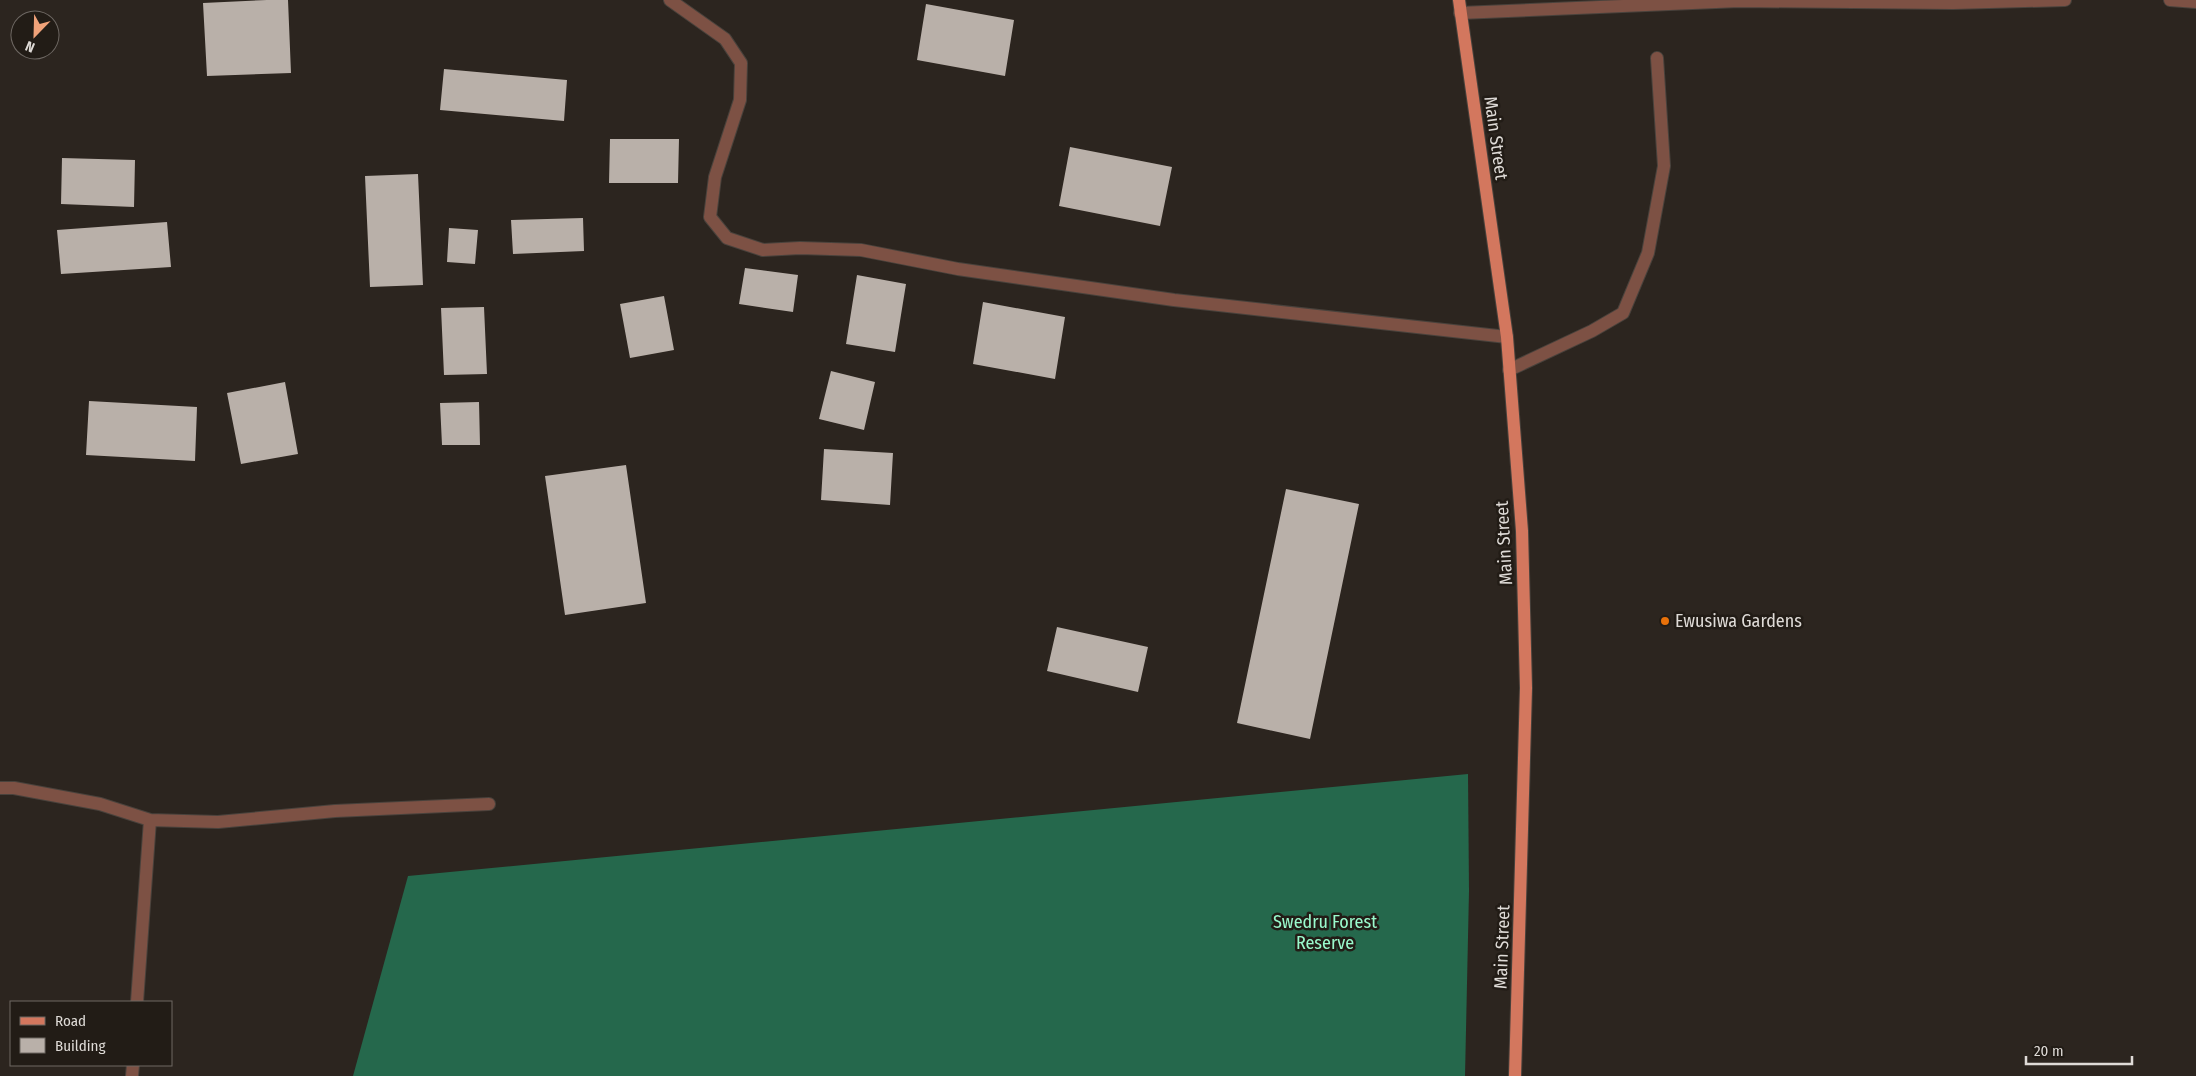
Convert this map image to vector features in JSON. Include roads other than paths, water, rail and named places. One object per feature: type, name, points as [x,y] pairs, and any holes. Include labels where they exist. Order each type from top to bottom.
[{"type":"main road","name":"Main Street","points":[[1460,6],[1507,337],[1522,531],[1526,688],[1515,1076]]},
{"type":"street","points":[[1460,6],[1739,2],[1952,3],[2065,0]]},
{"type":"street","points":[[2170,0],[2196,2]]},
{"type":"street","points":[[673,1],[725,40],[741,63],[740,100],[715,176],[710,217],[727,238],[763,250],[800,248],[861,250],[958,269],[1174,300],[1507,337]]},
{"type":"street","points":[[1509,370],[1592,331],[1623,312],[1648,253],[1664,166],[1657,58]]},
{"type":"street","points":[[0,788],[14,788],[100,804],[150,820],[218,822],[335,810],[489,804]]},
{"type":"street","points":[[137,1001],[150,820]]},
{"type":"place","name":"Ewusiwa Gardens","points":[[1665,621]]},
{"type":"park label","name":"Swedru Forest Reserve","points":[[1325,932]]}]
